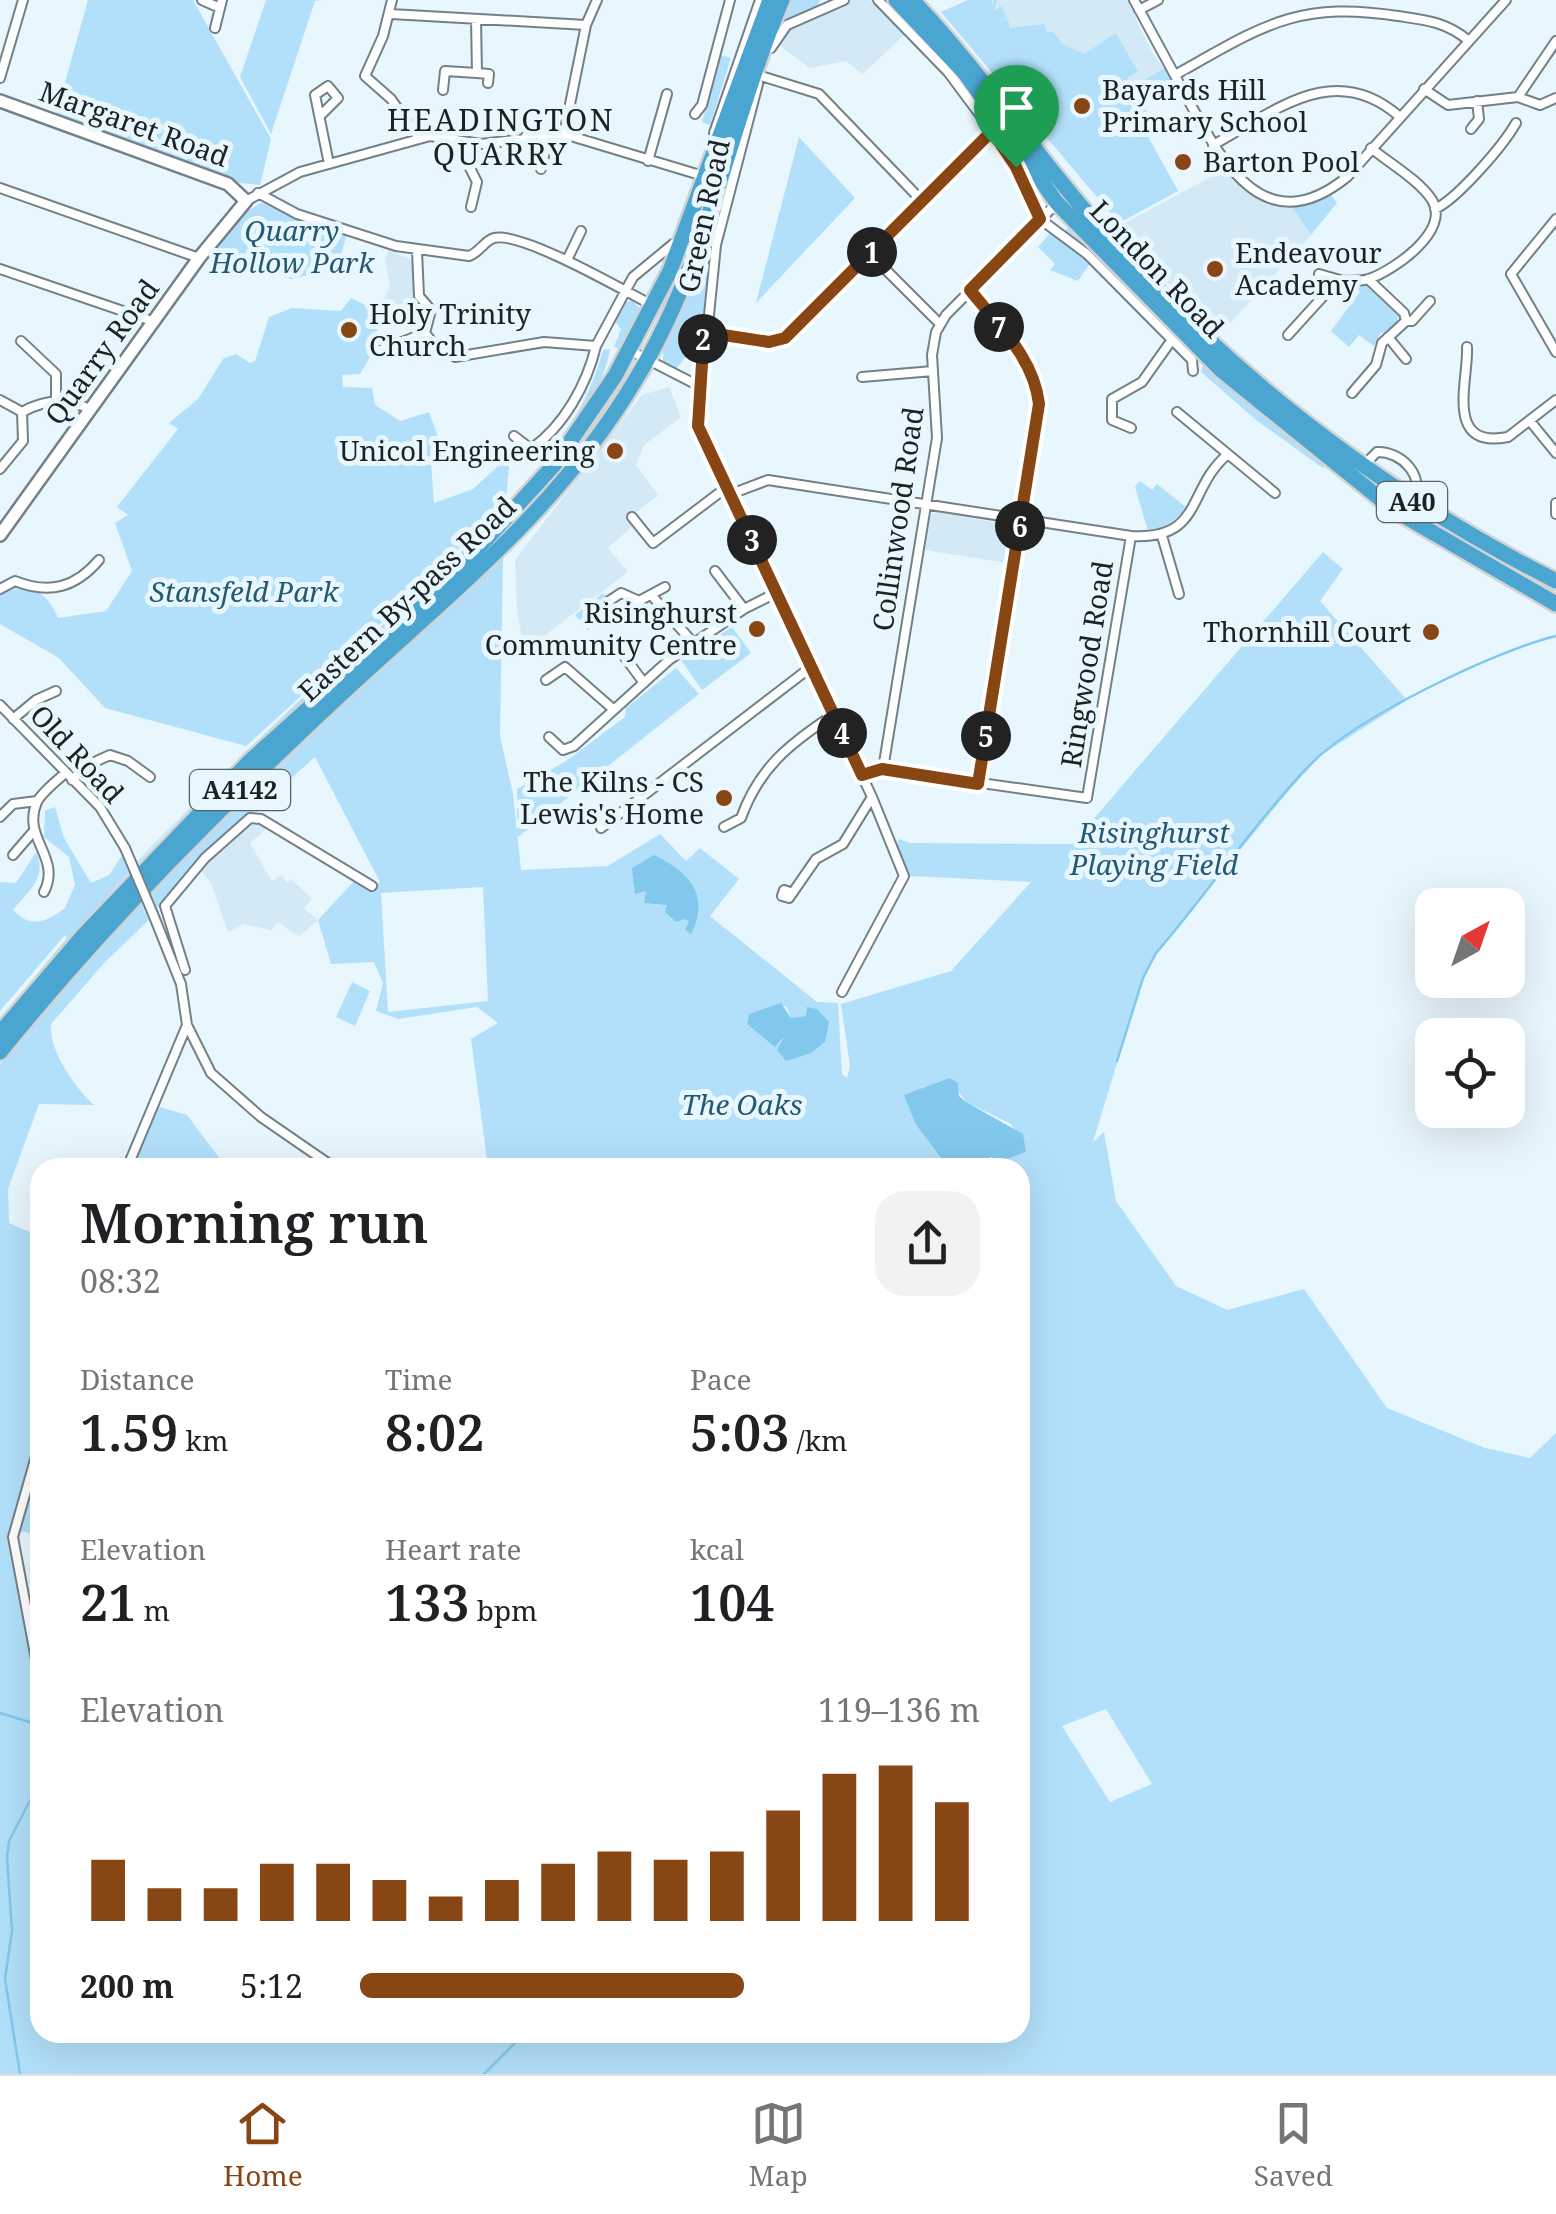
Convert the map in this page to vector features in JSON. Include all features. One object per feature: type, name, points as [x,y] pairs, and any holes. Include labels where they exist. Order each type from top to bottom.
[{"type":"highway","name":"Eastern By-pass Road","points":[[0,1033],[82,938],[250,761],[474,557],[554,464],[614,376],[654,306],[696,208],[742,65],[770,0]]},
{"type":"highway","name":"Eastern By-pass Road","points":[[0,1052],[156,875],[234,796],[523,528],[597,438],[647,360],[696,259],[748,88],[782,0]]},
{"type":"highway","name":"London Road","points":[[900,2],[964,72],[1057,202],[1164,316],[1286,417]]},
{"type":"highway","name":"London Road","points":[[900,2],[976,70],[1125,256],[1286,417]]},
{"type":"highway","name":"A40","points":[[1286,417],[1412,502],[1556,581]]},
{"type":"highway","name":"A40","points":[[1286,417],[1394,510],[1556,604]]},
{"type":"street","points":[[0,78],[22,0]]},
{"type":"street","points":[[202,0],[221,4],[214,28]]},
{"type":"street","points":[[392,0],[391,14],[365,76],[391,99],[418,137]]},
{"type":"street","points":[[564,134],[586,25],[597,0]]},
{"type":"street","points":[[695,114],[702,105],[730,0]]},
{"type":"street","name":"Green Road","points":[[514,436],[531,449],[547,436],[578,394],[596,346],[638,271],[672,248],[760,0]]},
{"type":"street","name":"Green Road","points":[[729,490],[698,426],[704,332],[716,245],[774,40],[787,26],[844,0]]},
{"type":"street","name":"London Road","points":[[878,0],[948,72],[992,131],[1016,167],[1040,219],[1088,254],[1192,360],[1194,371]]},
{"type":"street","points":[[1134,0],[1226,168],[1244,184],[1268,196],[1294,199],[1336,185],[1506,0]]},
{"type":"street","points":[[1140,10],[1158,0]]},
{"type":"street","points":[[1175,75],[1267,24],[1319,10],[1358,9],[1434,21],[1452,27],[1469,41]]},
{"type":"street","points":[[391,14],[586,25]]},
{"type":"street","points":[[476,19],[477,74]]},
{"type":"street","points":[[1518,96],[1556,42]]},
{"type":"street","points":[[444,90],[445,71],[489,74],[488,83]]},
{"type":"street","points":[[761,76],[819,94],[922,201]]},
{"type":"street","points":[[1424,89],[1448,105],[1518,96],[1536,104],[1556,98]]},
{"type":"street","points":[[1213,145],[1324,90],[1364,93],[1400,117]]},
{"type":"street","points":[[648,160],[666,114],[667,94]]},
{"type":"street","name":"Margaret Road","points":[[0,101],[228,184],[246,201]]},
{"type":"street","points":[[1471,129],[1479,119],[1477,101]]},
{"type":"street","points":[[322,114],[318,122],[329,164]]},
{"type":"street","points":[[1436,209],[1454,200],[1462,184],[1505,143],[1516,123]]},
{"type":"street","points":[[704,332],[769,342],[785,338],[992,131]]},
{"type":"street","points":[[541,170],[549,134]]},
{"type":"street","points":[[246,201],[300,172],[418,137],[481,144],[564,134],[700,174]]},
{"type":"street","points":[[510,148],[526,146],[526,136]]},
{"type":"street","points":[[456,140],[477,182],[471,207]]},
{"type":"street","points":[[1319,274],[1340,280],[1368,279],[1427,238],[1434,226],[1436,209],[1427,194],[1371,148]]},
{"type":"street","points":[[0,188],[199,258]]},
{"type":"street","points":[[258,193],[296,214],[417,251],[469,256],[494,238],[566,260],[654,306]]},
{"type":"street","name":"Quarry Road","points":[[0,535],[199,258],[246,201]]},
{"type":"street","points":[[870,254],[939,324],[1057,202]]},
{"type":"street","points":[[1556,219],[1511,274],[1556,352]]},
{"type":"street","points":[[566,260],[580,231]]},
{"type":"street","points":[[417,251],[420,296],[432,310],[426,332],[434,344],[455,357],[544,342],[596,346]]},
{"type":"street","points":[[0,268],[154,322]]},
{"type":"street","points":[[1368,279],[1404,313],[1406,321]]},
{"type":"street","points":[[1288,335],[1290,320],[1340,280]]},
{"type":"street","points":[[862,775],[882,769],[978,784],[1038,420],[1037,385],[1026,360],[970,290]]},
{"type":"street","points":[[1352,393],[1376,365],[1380,346],[1430,301]]},
{"type":"street","name":"Collinwood Road","points":[[882,769],[938,424],[933,371],[939,324]]},
{"type":"street","points":[[381,350],[426,332]]},
{"type":"street","points":[[1388,337],[1406,359]]},
{"type":"street","points":[[21,341],[56,374],[56,402]]},
{"type":"street","points":[[1131,428],[1112,420],[1112,400],[1142,382],[1171,341]]},
{"type":"street","points":[[1466,346],[1472,367],[1461,408],[1471,428],[1486,437],[1501,439],[1556,400]]},
{"type":"street","points":[[629,350],[699,386]]},
{"type":"street","points":[[614,376],[647,360]]},
{"type":"street","points":[[862,377],[933,371]]},
{"type":"street","points":[[0,400],[22,412]]},
{"type":"street","points":[[22,412],[40,402],[91,410]]},
{"type":"street","points":[[0,470],[23,441],[22,412]]},
{"type":"street","points":[[1177,412],[1275,493]]},
{"type":"street","points":[[1530,421],[1556,453]]},
{"type":"street","points":[[1362,467],[1372,455],[1382,451],[1400,459],[1417,479],[1419,488],[1412,502]]},
{"type":"street","points":[[632,517],[653,542],[729,490],[768,480],[1131,536],[1162,536],[1186,521],[1211,475],[1228,454]]},
{"type":"street","points":[[729,490],[872,797],[904,876],[842,992]]},
{"type":"street","points":[[1556,503],[1556,514]]},
{"type":"street","name":"Ringwood Road","points":[[978,784],[1087,798],[1131,536]]},
{"type":"street","points":[[1162,536],[1180,594]]},
{"type":"street","points":[[0,589],[15,582],[36,589],[73,584],[100,560]]},
{"type":"street","points":[[715,571],[744,609]]},
{"type":"street","points":[[609,601],[621,592],[639,601],[653,598],[666,587]]},
{"type":"street","points":[[548,736],[563,750],[574,746],[644,683],[744,609],[776,593]]},
{"type":"street","points":[[653,598],[695,646]]},
{"type":"street","points":[[620,652],[644,683]]},
{"type":"street","points":[[546,680],[565,667],[613,709]]},
{"type":"street","points":[[602,828],[811,667]]},
{"type":"street","points":[[14,719],[36,700],[56,691]]},
{"type":"street","name":"Old Road","points":[[0,706],[109,819],[154,914],[184,993],[187,1025],[216,1081],[261,1118],[320,1158]]},
{"type":"street","points":[[724,827],[740,818],[754,783],[779,756],[833,714]]},
{"type":"street","points":[[0,817],[13,804],[37,801],[97,759],[110,756],[128,761],[150,778]]},
{"type":"street","points":[[790,892],[816,859],[842,844],[872,797]]},
{"type":"street","points":[[13,855],[32,833],[37,801]]},
{"type":"street","points":[[185,970],[166,906],[205,858],[250,818],[261,819],[331,866],[372,886]]},
{"type":"street","points":[[32,833],[51,863],[51,878],[44,892]]},
{"type":"street","points":[[166,945],[178,938]]},
{"type":"street","points":[[131,1158],[187,1025]]},
{"type":"street","points":[[30,1477],[13,1537],[30,1628]]},
{"type":"shaded area","points":[[852,0],[870,0],[906,33],[863,74],[846,61],[810,68],[775,42],[783,31]]},
{"type":"shaded area","name":"Bayards Hill Primary School","points":[[968,0],[1127,0],[1152,52],[1171,80],[1139,98],[1148,114],[1139,120],[1178,191],[1119,223],[941,12]]},
{"type":"shaded area","name":"Endeavour Academy","points":[[1222,171],[1254,196],[1290,204],[1311,235],[1218,336],[1140,253],[1121,225]]},
{"type":"shaded area","points":[[389,250],[414,261],[416,304],[405,319],[378,311],[390,287],[385,258]]},
{"type":"shaded area","points":[[669,387],[681,417],[644,445],[636,465],[658,495],[634,514],[635,524],[608,548],[628,572],[524,651],[515,560],[642,395]]},
{"type":"shaded area","points":[[936,512],[1012,525],[1008,563],[925,550],[931,515]]},
{"type":"shaded area","points":[[250,818],[264,821],[265,830],[250,843],[272,881],[282,875],[287,883],[291,879],[312,899],[304,909],[318,920],[299,936],[277,922],[271,930],[243,924],[228,932],[211,883],[199,868]]},
{"type":"shaded area","points":[[654,855],[677,869],[693,886],[699,908],[691,934],[685,930],[689,922],[676,922],[665,912],[667,905],[644,903],[646,891],[635,894],[632,868]]},
{"type":"shaded area","points":[[781,1003],[791,1018],[806,1016],[807,1007],[817,1009],[829,1022],[825,1042],[811,1053],[786,1061],[777,1050],[784,1037],[775,1047],[747,1024],[749,1014]]},
{"type":"shaded area","points":[[949,1078],[958,1083],[959,1096],[966,1102],[1023,1134],[1026,1152],[1010,1158],[941,1158],[916,1125],[904,1095]]},
{"type":"green space","points":[[88,0],[193,0],[271,139],[260,185],[239,183],[56,115]]},
{"type":"green space","points":[[266,0],[323,0],[315,1],[271,134],[240,77]]},
{"type":"green space","points":[[791,0],[820,0],[817,7],[779,25],[768,49],[711,260],[701,337],[673,373],[663,362],[663,349],[772,34]]},
{"type":"green space","name":"Bayards Hill Primary School","points":[[968,0],[992,0],[992,7],[997,0],[994,11],[1001,6],[1008,20],[999,17],[1009,22],[1009,28],[1044,24],[1047,33],[1052,31],[1063,44],[1084,54],[1116,33],[1138,72],[1127,78],[1132,87],[1165,68],[1171,80],[1139,98],[1148,114],[1139,120],[1178,191],[1119,223],[941,12]]},
{"type":"green space","points":[[720,55],[731,58],[710,125],[702,122]]},
{"type":"green space","points":[[799,137],[855,198],[756,303]]},
{"type":"green space","points":[[1331,195],[1337,203],[1311,235],[1290,204]]},
{"type":"green space","name":"Quarry Hollow Park","points":[[261,203],[347,233],[337,269],[291,279],[216,251],[242,214]]},
{"type":"green space","points":[[1071,225],[1226,381],[1322,462],[1324,469],[1256,420],[1201,372],[1203,365],[1065,231]]},
{"type":"green space","points":[[1051,232],[1091,262],[1078,281],[1050,270],[1055,264],[1038,247]]},
{"type":"green space","points":[[1352,284],[1365,284],[1399,315],[1396,325],[1380,334],[1374,346],[1359,335],[1349,347],[1331,331],[1360,292]]},
{"type":"green space","name":"Stansfeld Park","points":[[351,298],[379,312],[376,347],[360,374],[342,375],[343,387],[372,388],[375,405],[400,421],[429,412],[442,448],[430,449],[434,503],[473,489],[510,455],[506,500],[419,589],[246,746],[105,708],[59,658],[0,624],[0,593],[19,588],[42,595],[58,618],[106,611],[132,571],[115,523],[128,515],[117,507],[178,429],[169,423],[198,399],[224,358],[236,354],[250,363],[255,361],[269,317],[292,308],[341,311]]},
{"type":"green space","points":[[632,300],[642,311],[624,351],[614,347],[621,329],[614,320],[623,303]]},
{"type":"green space","points":[[610,349],[596,388],[573,425],[556,447],[553,450],[585,398],[603,350]]},
{"type":"green space","points":[[631,371],[616,404],[523,523],[168,852],[513,520],[518,521],[515,517]]},
{"type":"green space","points":[[553,450],[523,489],[470,545],[519,492]]},
{"type":"green space","points":[[1140,481],[1152,490],[1157,484],[1187,508],[1169,525],[1148,531],[1135,487]]},
{"type":"green space","points":[[470,545],[398,615],[203,795],[294,706]]},
{"type":"green space","points":[[1323,552],[1343,569],[1320,601],[1407,700],[1315,759],[1156,952],[1143,978],[1093,1142],[1104,1132],[1116,1201],[1176,1286],[1227,1310],[1304,1289],[1387,1408],[1485,1448],[1530,1458],[1556,1433],[1556,2074],[0,2074],[0,1064],[140,901],[149,920],[105,962],[51,1024],[54,1045],[64,1068],[94,1105],[39,1104],[8,1189],[9,1223],[30,1232],[30,1533],[20,1531],[21,1523],[13,1537],[30,1627],[30,2043],[1030,2043],[1030,1158],[1010,1158],[1026,1152],[1011,1124],[966,1102],[949,1078],[922,1088],[908,1099],[916,1125],[941,1158],[487,1158],[471,1039],[498,1023],[477,1007],[398,1019],[376,1011],[383,983],[374,962],[331,964],[318,920],[356,879],[372,889],[380,882],[315,757],[267,800],[267,809],[259,808],[243,818],[157,908],[150,890],[263,778],[503,557],[500,736],[513,794],[521,870],[608,866],[660,834],[686,861],[700,848],[739,879],[710,916],[817,1002],[838,1003],[842,1074],[847,1078],[850,1066],[841,1004],[951,971],[1031,882],[910,876],[896,849],[899,839],[910,843],[1072,844]],"holes":[[[483,887],[488,1001],[388,1012],[381,893]],[[786,1006],[791,1018],[806,1016],[776,1046],[747,1024],[749,1014]],[[1106,1709],[1152,1784],[1110,1802],[1062,1726]]]},
{"type":"green space","points":[[603,593],[615,608],[588,630],[575,615]]},
{"type":"green space","points":[[732,627],[751,653],[702,690],[681,660]]},
{"type":"green space","points":[[676,668],[699,694],[517,838],[517,789],[566,761],[625,717],[626,708]]},
{"type":"green space","points":[[193,806],[2,1016],[67,938],[65,935],[0,1011],[0,882],[16,883],[36,852],[38,877],[13,910],[32,921],[45,920],[65,908],[75,885],[69,857],[44,837],[45,811],[55,807],[64,838],[91,883],[109,875],[123,854],[128,871]]},
{"type":"green space","points":[[352,982],[370,991],[355,1026],[336,1017]]},
{"type":"green space","points":[[153,1105],[187,1115],[219,1158],[131,1158]]},
{"type":"waterway","points":[[1117,1061],[1143,978],[1156,953],[1271,808],[1312,763],[1360,726],[1427,688],[1498,656],[1556,636]]},
{"type":"waterway","points":[[0,1713],[30,1722]]},
{"type":"waterway","points":[[20,2074],[5,1979],[12,1931],[7,1857],[9,1841],[30,1801]]},
{"type":"waterway","points":[[484,2074],[515,2043]]},
{"type":"place","name":"Bayards Hill Primary School","points":[[1082,106]]},
{"type":"place","name":"Barton Pool","points":[[1183,162]]},
{"type":"place","name":"Endeavour Academy","points":[[1215,269]]},
{"type":"place","name":"Holy Trinity Church","points":[[349,330]]},
{"type":"place","name":"Unicol Engineering","points":[[615,451]]},
{"type":"place","name":"Risinghurst Community Centre","points":[[757,629]]},
{"type":"place","name":"Thornhill Court","points":[[1431,632]]},
{"type":"place","name":"The Kilns - CS Lewis's Home","points":[[724,798]]},
{"type":"district","name":"HEADINGTON QUARRY","points":[[501,138]]},
{"type":"route","points":[[992,131],[1016,167],[1040,219],[970,290],[1026,360],[1037,385],[1039,404],[978,784],[882,769],[862,775],[698,426],[704,332],[778,342],[992,131]]},
{"type":"park label","name":"Risinghurst Playing Field","points":[[1154,849]]},
{"type":"park label","name":"The Oaks","points":[[742,1105]]}]
